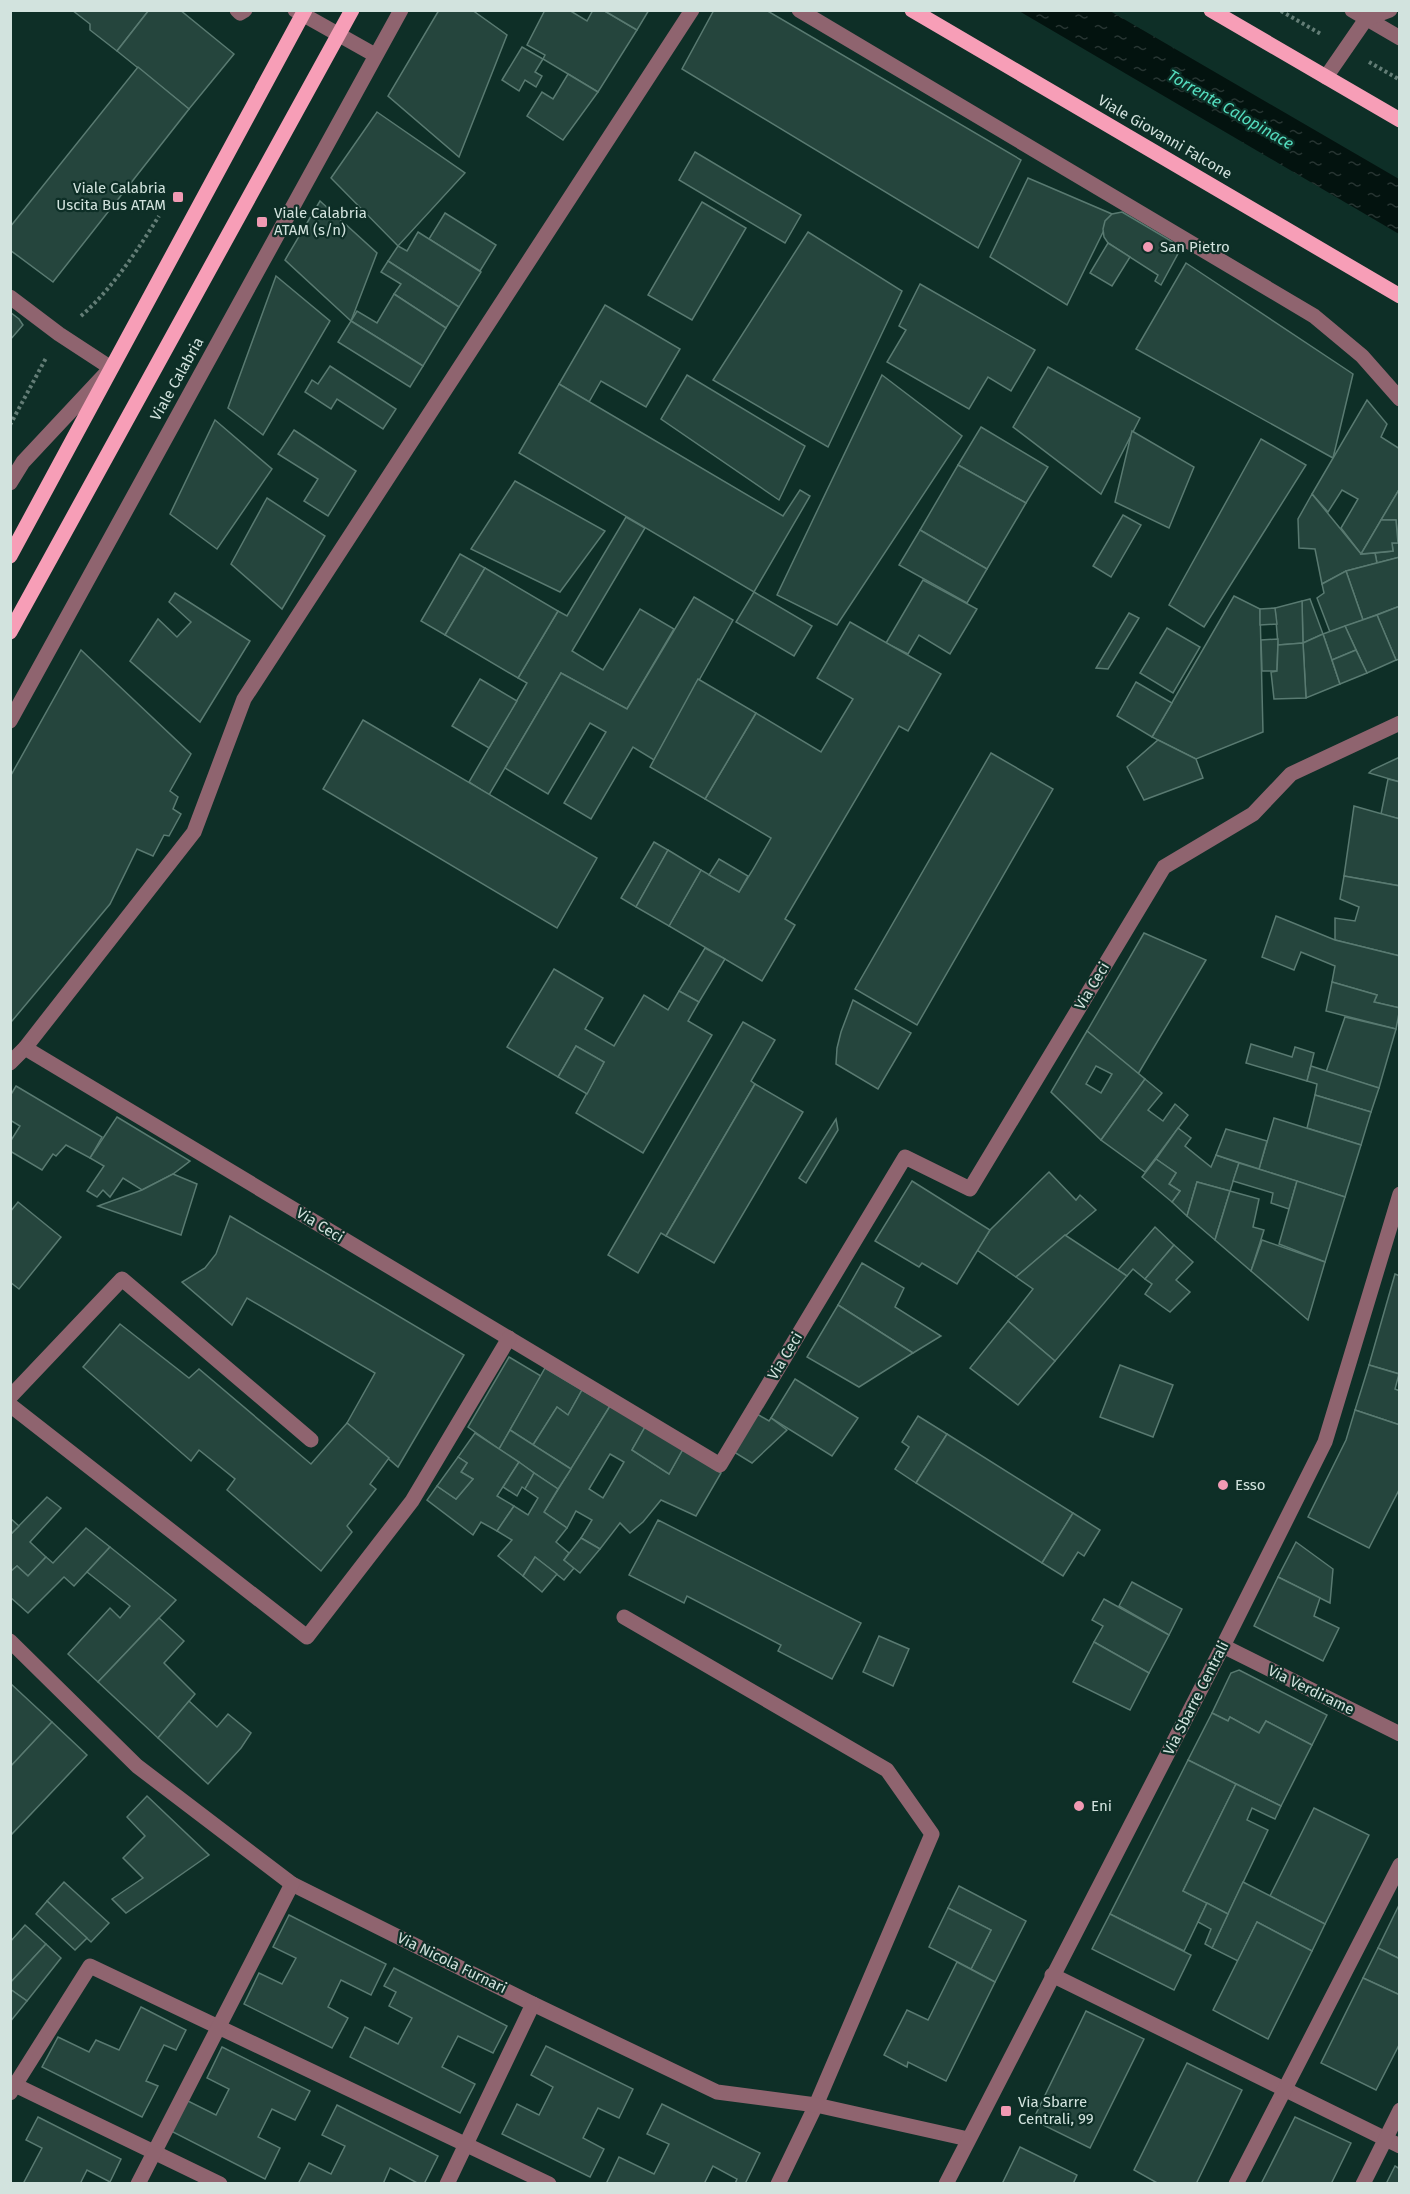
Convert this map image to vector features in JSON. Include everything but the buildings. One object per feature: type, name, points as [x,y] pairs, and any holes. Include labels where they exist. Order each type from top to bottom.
[{"type":"main road","name":"Viale Calabria","points":[[10,632],[352,10]]},
{"type":"main road","name":"Viale Giovanni Falcone","points":[[912,10],[1400,296]]},
{"type":"main road","points":[[1211,10],[1400,120]]},
{"type":"main road","points":[[10,556],[300,12]]},
{"type":"street","points":[[237,10],[240,13],[245,10]]},
{"type":"street","name":"Viale Calabria","points":[[10,721],[401,10]]},
{"type":"street","points":[[10,1063],[25,1048],[194,832],[244,699],[673,43],[692,10]]},
{"type":"street","points":[[799,10],[1314,315],[1362,356],[1400,399]]},
{"type":"street","points":[[1352,10],[1400,38]]},
{"type":"street","points":[[1326,77],[1366,19],[1390,10]]},
{"type":"street","points":[[300,12],[375,55]]},
{"type":"street","points":[[10,297],[59,334],[111,368],[23,462],[10,483]]},
{"type":"street","name":"Via Ceci","points":[[25,1048],[720,1465],[905,1157],[970,1189],[1164,867],[1252,814],[1291,774],[1400,723]]},
{"type":"street","name":"Via Sbarre Centrali","points":[[946,2184],[1325,1442],[1400,1194]]},
{"type":"street","points":[[10,1397],[122,1279],[311,1440]]},
{"type":"street","points":[[10,1405],[307,1636],[412,1501],[509,1338]]},
{"type":"street","points":[[624,1617],[887,1770],[933,1834],[816,2105],[778,2184]]},
{"type":"street","name":"Via Nicola Furnari","points":[[10,1641],[136,1766],[292,1884],[533,2004],[717,2092],[816,2105],[968,2139]]},
{"type":"street","name":"Via Verdirame","points":[[1222,1646],[1400,1734]]},
{"type":"street","points":[[1236,2184],[1400,1865]]},
{"type":"street","points":[[138,2184],[292,1884]]},
{"type":"street","points":[[220,2184],[13,2089],[90,1966],[217,2028],[467,2143],[549,2184]]},
{"type":"street","points":[[1052,1975],[1400,2146]]},
{"type":"street","points":[[447,2184],[533,2004]]},
{"type":"street","points":[[1363,2184],[1400,2110]]},
{"type":"path","points":[[10,425],[59,334],[94,304],[144,240],[162,211]]},
{"type":"water","name":"Torrente Calopinace","points":[[1019,11],[1110,11],[1399,179],[1399,234]]},
{"type":"place","name":"Viale Calabria Uscita Bus ATAM","points":[[178,197]]},
{"type":"place","name":"Viale Calabria ATAM (s/n)","points":[[262,222]]},
{"type":"place","name":"San Pietro","points":[[1148,247]]},
{"type":"place","name":"Esso","points":[[1223,1485]]},
{"type":"place","name":"Eni","points":[[1079,1806]]},
{"type":"place","name":"Via Sbarre Centrali, 99","points":[[1006,2111]]}]
